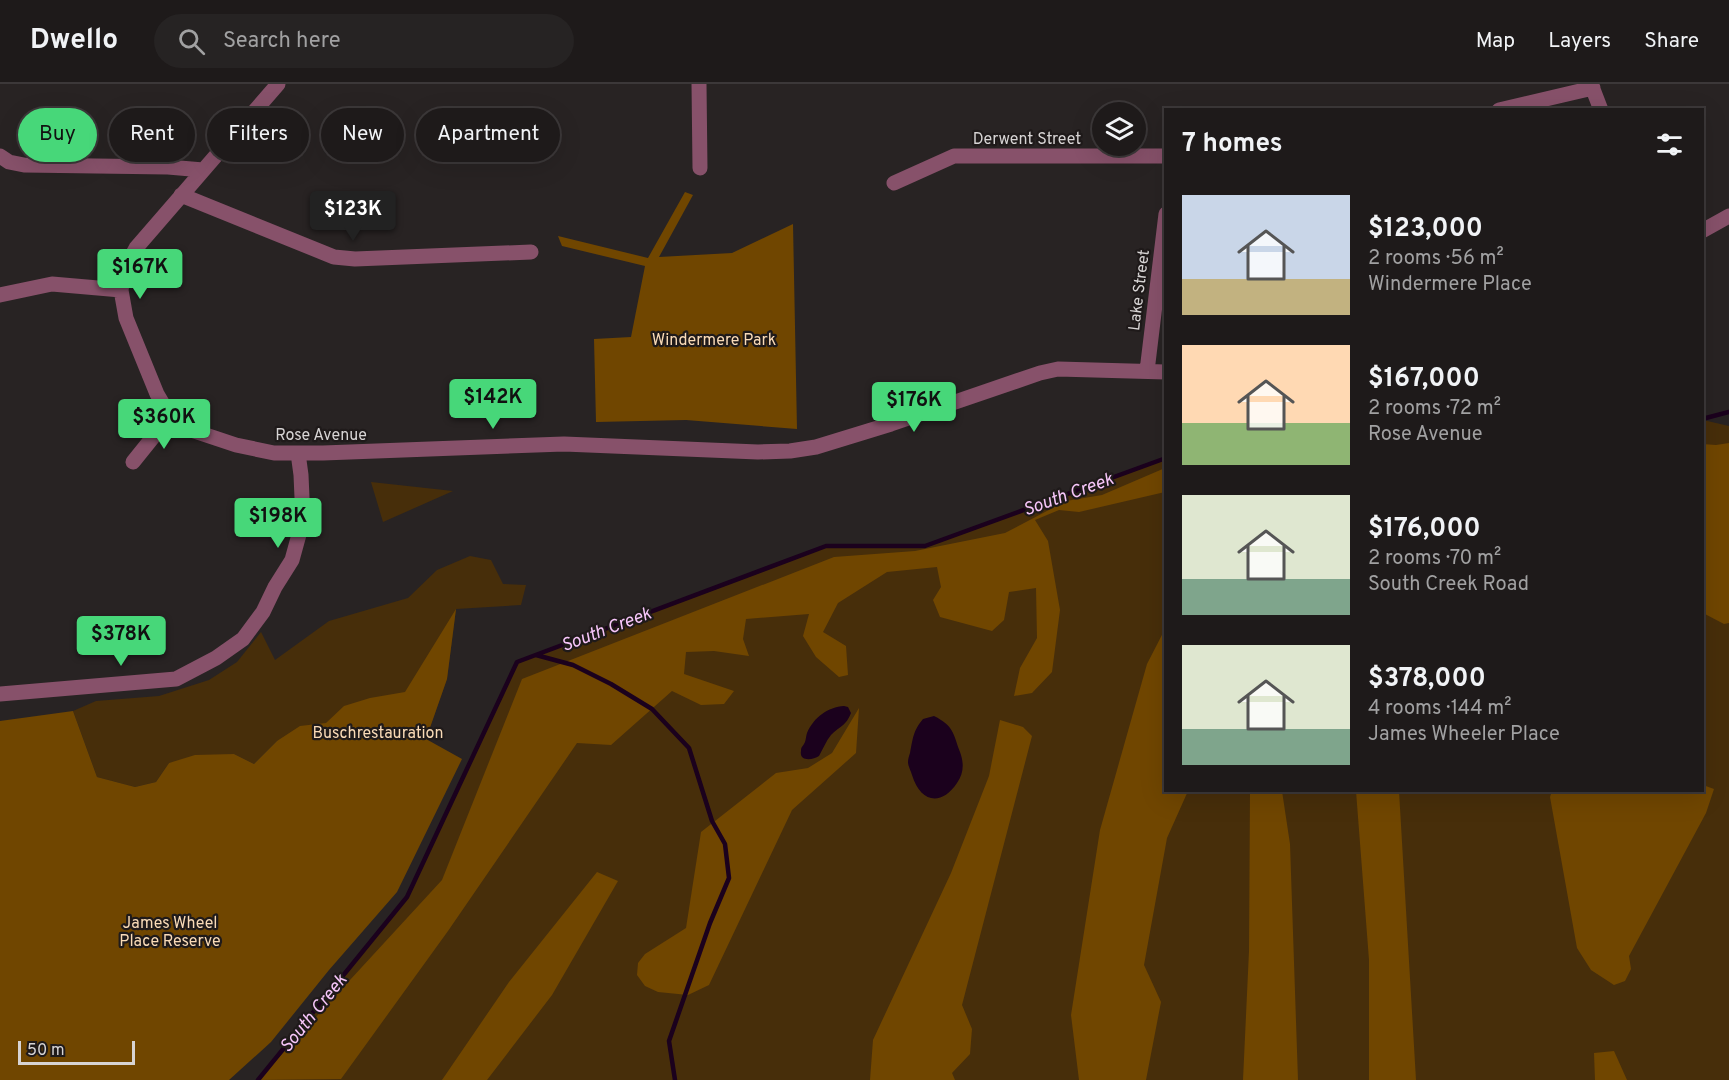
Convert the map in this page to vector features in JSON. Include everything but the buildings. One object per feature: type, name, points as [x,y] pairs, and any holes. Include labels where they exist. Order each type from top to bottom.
[{"type":"street","name":"Rose Avenue","points":[[278,84],[136,248],[125,268],[121,290],[126,318],[157,394],[171,416],[194,431],[236,445],[274,453],[564,444],[758,452],[790,451],[816,447],[1058,369],[1164,372]]},
{"type":"street","points":[[699,84],[700,168]]},
{"type":"street","points":[[1507,108],[1592,86],[1600,108]]},
{"type":"street","points":[[0,156],[9,162],[24,165],[168,167],[203,170]]},
{"type":"street","name":"Derwent Street","points":[[894,183],[954,156],[1164,156]]},
{"type":"street","points":[[181,195],[334,257],[367,258],[531,252]]},
{"type":"street","points":[[1704,230],[1729,216]]},
{"type":"street","name":"Lake Street","points":[[1147,371],[1164,231]]},
{"type":"street","points":[[0,295],[52,284],[121,290]]},
{"type":"street","points":[[133,462],[171,416]]},
{"type":"street","points":[[0,694],[177,679],[216,658],[243,639],[263,612],[292,560],[303,520],[298,453]]},
{"type":"green space","name":"Windermere Park","points":[[685,192],[693,195],[659,257],[732,253],[793,224],[797,429],[686,420],[596,422],[594,339],[631,337],[645,266],[562,246],[558,236],[648,258]]},
{"type":"green space","points":[[1704,420],[1729,426],[1729,1080],[258,1080],[407,897],[517,662],[826,546],[925,546],[1164,458],[1164,792],[1704,792]]},
{"type":"green space","points":[[1729,443],[1729,623],[1724,624],[1704,614],[1704,444]]},
{"type":"green space","points":[[1164,468],[1164,492],[1079,512],[1059,510],[1035,520],[1048,541],[1060,610],[1052,672],[1032,693],[1014,696],[1020,668],[1037,638],[1036,588],[1009,592],[1004,620],[992,631],[940,617],[933,600],[941,587],[937,567],[887,572],[838,603],[823,632],[846,646],[848,675],[839,677],[816,657],[803,636],[809,614],[746,619],[743,639],[749,656],[714,651],[686,652],[684,674],[734,691],[724,704],[701,705],[672,691],[611,745],[577,743],[448,931],[341,1079],[258,1080],[442,880],[522,679],[834,557],[915,551],[1005,533],[1066,501],[1102,495]]},
{"type":"green space","points":[[371,482],[453,491],[383,522]]},
{"type":"green space","name":"Buschrestauration","points":[[470,556],[491,560],[503,584],[526,585],[521,605],[456,609],[447,679],[426,739],[277,741],[254,764],[234,754],[169,763],[156,782],[135,787],[97,777],[73,711],[96,701],[159,696],[209,680],[237,662],[261,632],[275,660],[329,621],[408,598],[437,570]]},
{"type":"green space","name":"James Wheel Place Reserve","points":[[456,609],[447,679],[426,739],[462,759],[397,892],[329,970],[271,1042],[229,1080],[0,1080],[0,721],[73,711],[97,777],[135,787],[156,782],[169,763],[195,755],[234,754],[254,764],[277,741],[300,726],[326,723],[344,706],[370,698],[405,692]]},
{"type":"green space","points":[[1164,631],[1164,792],[1188,792],[1167,838],[1144,965],[1161,1002],[1146,1080],[1079,1080],[1071,1015],[1100,830],[1147,664]]},
{"type":"green space","points":[[859,708],[856,753],[792,810],[709,985],[688,995],[658,992],[645,986],[637,975],[638,963],[645,954],[686,928],[701,832],[776,773],[808,768],[832,753]]},
{"type":"green space","points":[[1000,720],[1023,727],[1032,736],[962,1005],[972,1029],[970,1054],[952,1073],[955,1080],[870,1080],[873,1040],[951,873],[989,776]]},
{"type":"green space","points":[[1704,785],[1714,789],[1706,813],[1629,956],[1631,969],[1625,981],[1614,985],[1591,970],[1577,948],[1550,797],[1552,792],[1704,792]]},
{"type":"green space","points":[[1250,792],[1282,792],[1290,844],[1298,1080],[1243,1080],[1249,951]]},
{"type":"green space","points":[[1356,792],[1399,792],[1416,1080],[1369,1080],[1369,960]]},
{"type":"green space","points":[[597,872],[618,881],[552,995],[487,1080],[442,1080],[509,982]]},
{"type":"green space","points":[[1614,1051],[1627,1080],[1595,1080],[1594,1053]]},
{"type":"shaded area","points":[[848,707],[851,713],[849,717],[831,735],[819,756],[810,759],[802,757],[801,748],[813,722],[827,711]]},
{"type":"shaded area","points":[[934,716],[946,723],[952,731],[963,764],[957,783],[951,791],[938,798],[926,796],[920,791],[908,762],[917,727],[923,719]]},
{"type":"waterway","name":"South Creek","points":[[1704,418],[1729,412]]},
{"type":"waterway","name":"South Creek","points":[[258,1080],[407,897],[517,662],[826,546],[925,546],[1164,459]]},
{"type":"waterway","points":[[536,655],[573,665],[611,684],[652,709],[689,748],[712,821],[725,844],[729,878],[710,923],[669,1041],[675,1080]]}]
